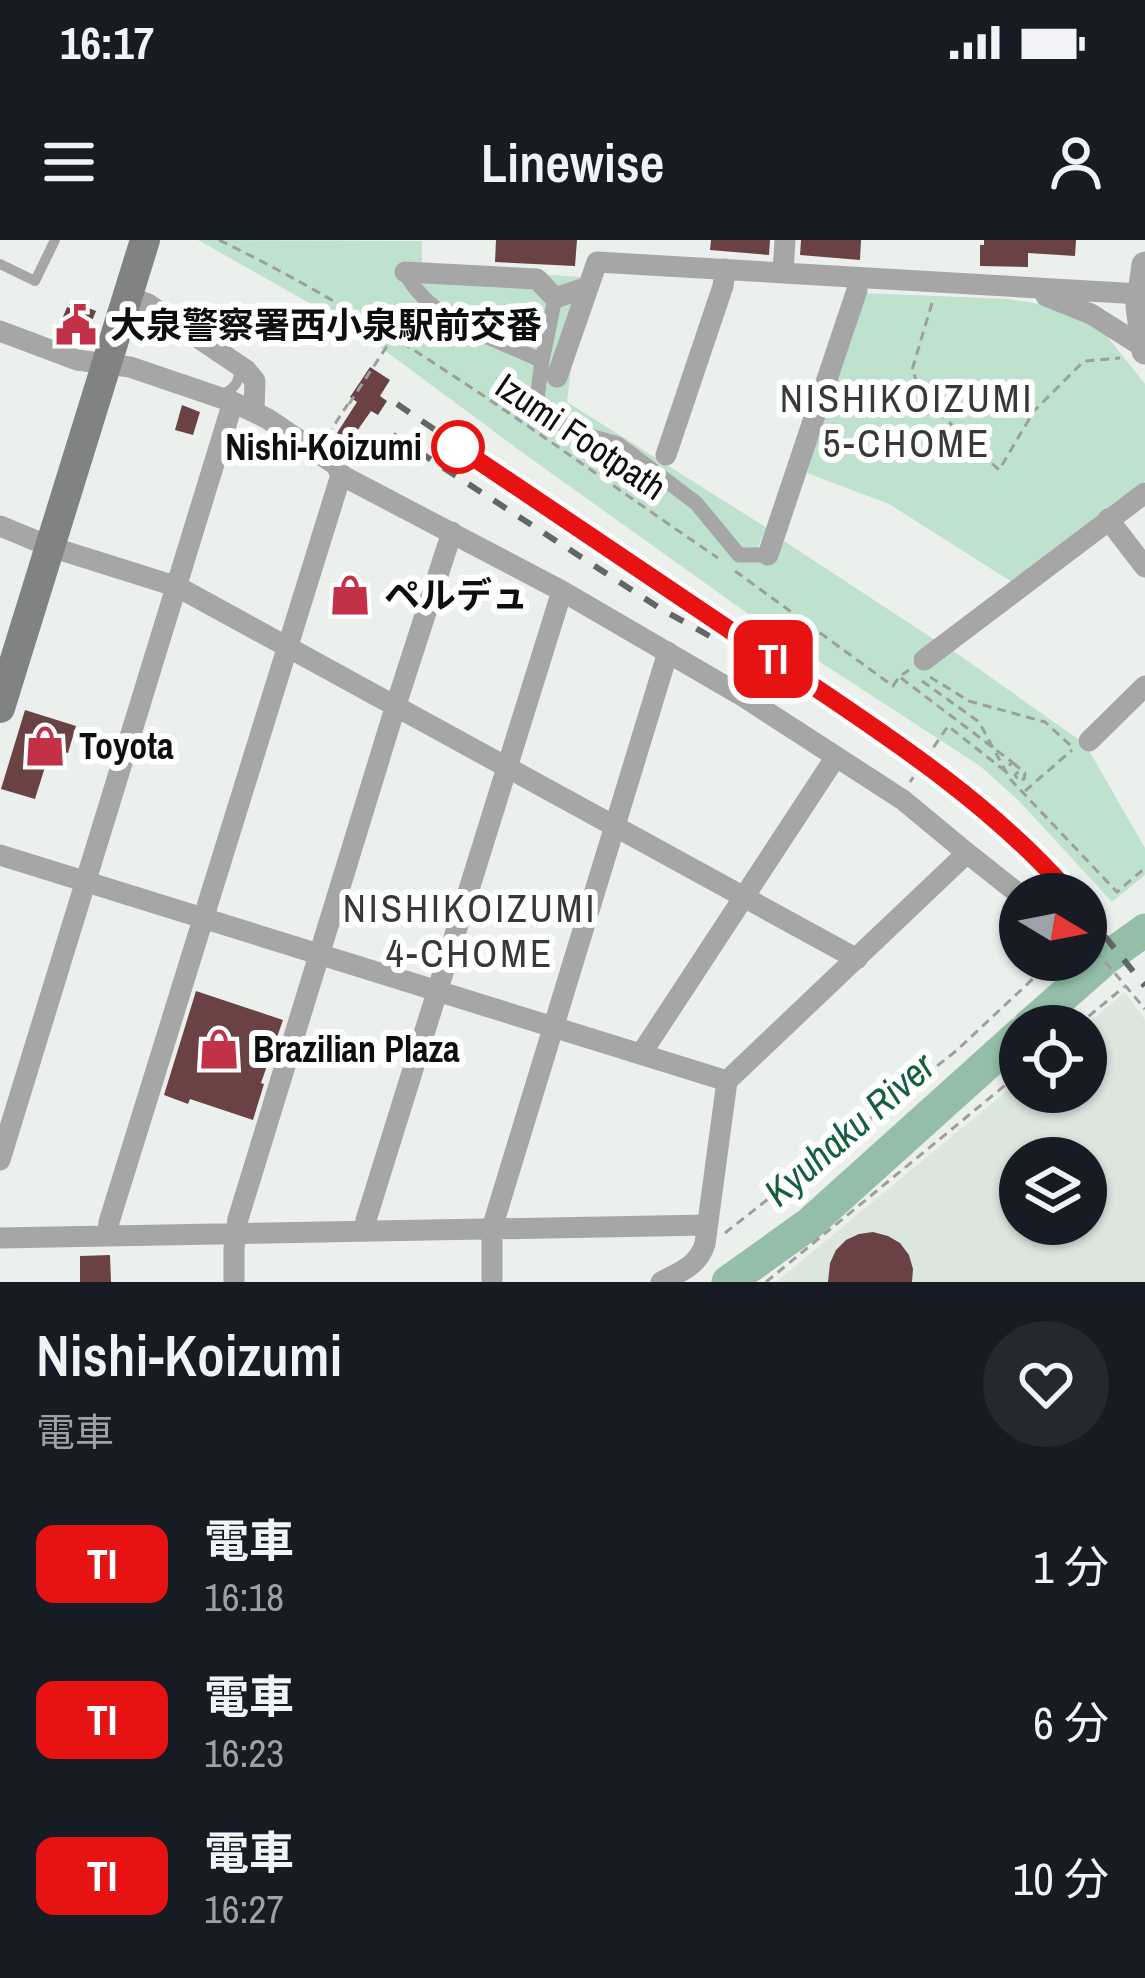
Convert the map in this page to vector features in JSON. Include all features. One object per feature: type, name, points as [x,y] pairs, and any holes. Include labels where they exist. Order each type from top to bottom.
[{"type":"main road","points":[[0,708],[128,297],[137,243]]},
{"type":"street","points":[[783,272],[785,240]]},
{"type":"street","points":[[856,277],[850,312],[768,555],[739,555],[696,503],[618,444],[572,431],[536,406],[597,262],[783,272],[1017,288],[1143,284],[1139,323],[1144,349]]},
{"type":"street","points":[[666,455],[725,269]]},
{"type":"street","points":[[405,272],[538,279],[555,298],[549,369]]},
{"type":"street","points":[[405,272],[415,291],[442,316],[549,369]]},
{"type":"street","points":[[555,298],[588,287]]},
{"type":"street","points":[[1017,288],[1091,314],[1144,349]]},
{"type":"street","points":[[0,1160],[5,1122],[87,882],[234,403],[255,381],[148,304],[128,297]]},
{"type":"street","points":[[0,331],[77,360],[130,368],[234,403],[336,465],[340,476],[108,1234]]},
{"type":"street","points":[[340,476],[562,591],[745,697],[903,800],[999,879]]},
{"type":"street","points":[[915,666],[1145,493]]},
{"type":"street","points":[[1108,519],[1145,567]]},
{"type":"street","points":[[0,526],[178,587],[857,959]]},
{"type":"street","points":[[234,1282],[235,1232],[452,532]]},
{"type":"street","points":[[365,1229],[562,591]]},
{"type":"street","points":[[492,1282],[492,1228],[668,652]]},
{"type":"street","points":[[1081,745],[1145,686]]},
{"type":"street","points":[[641,1054],[835,758]]},
{"type":"street","points":[[661,1282],[701,1256],[727,1081],[967,853]]},
{"type":"street","points":[[0,855],[727,1081]]},
{"type":"street","points":[[0,1238],[365,1229],[706,1232]]},
{"type":"lane","points":[[0,264],[35,281],[55,240]]},
{"type":"lane","points":[[234,403],[226,393],[236,384],[236,363]]},
{"type":"lane","points":[[223,438],[284,452],[297,441]]},
{"type":"path","name":"Izumi Footpath","points":[[219,240],[392,338],[718,558]]},
{"type":"path","points":[[938,283],[912,370],[924,398],[999,470],[1034,411],[1084,362],[1117,360],[1144,349]]},
{"type":"path","points":[[323,442],[392,338]]},
{"type":"path","points":[[735,571],[893,686],[915,666]]},
{"type":"path","points":[[915,666],[969,701],[1045,722],[1081,745],[1023,793]]},
{"type":"path","points":[[915,666],[979,722],[1010,778],[1117,892],[1145,868]]},
{"type":"path","points":[[899,676],[1024,772],[1024,778],[1021,781],[1015,776],[1020,770],[1036,782]]},
{"type":"path","points":[[905,788],[948,726],[1005,771],[1012,763]]},
{"type":"path","points":[[1107,964],[1145,1009]]},
{"type":"path","points":[[706,1232],[728,1232],[956,1052],[1031,981]]},
{"type":"path","points":[[1103,1005],[1126,986]]},
{"type":"path","points":[[766,1282],[999,1090]]},
{"type":"shaded area","points":[[1125,992],[1145,1020],[1145,1282],[776,1282],[999,1097],[999,1113],[1107,1113],[1107,1007]]},
{"type":"green space","points":[[198,240],[422,241],[422,266],[582,277],[567,402],[767,528],[758,547],[773,558],[784,541],[935,640],[912,659],[927,670],[952,650],[1078,739],[1145,848],[1145,875],[1112,902],[1107,897],[1107,873],[1085,873],[980,766],[768,628],[357,330]]},
{"type":"green space","points":[[863,293],[1039,304],[1076,317],[1106,335],[1145,384],[1145,481],[1012,582],[889,504],[807,473]]},
{"type":"building","points":[[496,240],[577,240],[575,266],[495,262]]},
{"type":"building","points":[[711,240],[770,240],[769,255],[710,250]]},
{"type":"building","points":[[801,240],[861,240],[860,260],[800,255]]},
{"type":"building","points":[[984,240],[1076,240],[1075,256],[1028,253],[1028,267],[980,266]]},
{"type":"building","points":[[83,306],[96,311],[83,343],[57,332],[67,307],[81,312]]},
{"type":"building","points":[[238,317],[259,333],[251,344],[228,330]]},
{"type":"building","points":[[370,367],[390,380],[380,396],[387,401],[378,415],[371,411],[350,441],[337,433],[357,402],[350,397]]},
{"type":"building","points":[[182,405],[200,412],[193,435],[175,430]]},
{"type":"building","points":[[25,710],[76,726],[68,753],[51,748],[35,799],[1,789]]},
{"type":"building","points":[[196,991],[283,1020],[253,1120],[164,1095]]},
{"type":"building","points":[[873,1232],[900,1243],[909,1255],[912,1282],[828,1282],[836,1250],[846,1240]]},
{"type":"building","points":[[110,1255],[111,1282],[80,1282],[80,1256]]},
{"type":"waterway","name":"Kyuhaku River","points":[[1053,1005],[1145,930]]},
{"type":"waterway","name":"Kyuhaku River","points":[[728,1282],[809,1224],[999,1053]]},
{"type":"railway","points":[[397,404],[896,744],[965,796],[1051,873]]},
{"type":"railway","points":[[393,435],[661,609],[717,640]]},
{"type":"railway","points":[[1107,939],[1145,986]]},
{"type":"train","name":"TI","points":[[458,447],[896,744],[968,799],[1051,873]]},
{"type":"place","name":"大泉警察署西小泉駅前交番","points":[[76,325]]},
{"type":"place","name":"Nishi-Koizumi","points":[[458,447]]},
{"type":"place","name":"ペルデュ","points":[[350,595]]},
{"type":"place","name":"Toyota","points":[[45,746]]},
{"type":"place","name":"Brazilian Plaza","points":[[219,1049]]},
{"type":"district","name":"NISHIKOIZUMI 5-CHOME","points":[[907,420]]},
{"type":"district","name":"NISHIKOIZUMI 4-CHOME","points":[[470,930]]}]
